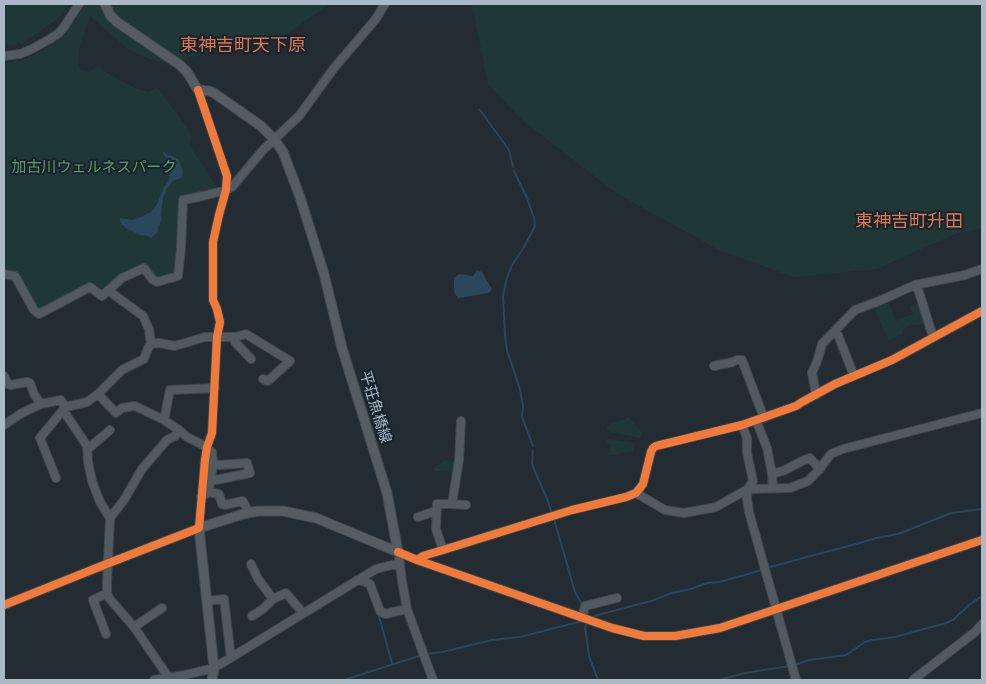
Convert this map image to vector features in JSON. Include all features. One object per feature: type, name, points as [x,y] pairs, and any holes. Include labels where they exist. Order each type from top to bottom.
[{"type":"main road","points":[[106,4],[110,15],[117,22],[184,68],[198,90]]},
{"type":"main road","name":"平荘魚橋線","points":[[198,90],[214,93],[261,126],[274,139],[283,152],[296,183],[319,256],[342,348],[387,493],[398,552]]},
{"type":"main road","points":[[212,680],[214,668],[199,528],[258,511],[283,511],[316,518],[398,552]]},
{"type":"street","points":[[4,56],[20,54],[32,49],[59,33],[78,4]]},
{"type":"street","points":[[4,274],[15,276],[38,314],[90,286],[102,296],[122,278],[144,268],[152,279],[157,282],[178,276],[183,200],[232,187],[250,164],[300,116],[334,68],[375,20],[385,4]]},
{"type":"street","points":[[4,604],[199,528],[205,460],[212,433],[217,337],[220,322],[218,309],[213,300],[213,242],[226,190],[227,176],[198,90]]},
{"type":"street","points":[[816,395],[812,372],[822,344],[855,310],[915,285],[982,269]]},
{"type":"street","points":[[915,285],[933,337]]},
{"type":"street","points":[[56,478],[40,438],[64,408],[87,402],[98,394],[122,370],[144,359],[151,344],[149,329],[143,316],[109,291]]},
{"type":"street","points":[[416,560],[552,516],[636,493],[643,484],[651,452],[656,446],[742,425],[796,406],[835,384],[892,360],[982,311]]},
{"type":"street","points":[[835,331],[854,376]]},
{"type":"street","points":[[151,344],[159,343],[175,346],[205,337],[235,337],[246,334],[290,361],[268,381],[263,379]]},
{"type":"street","points":[[235,337],[235,342],[251,358]]},
{"type":"street","points":[[714,366],[742,360],[760,419],[772,474],[773,488]]},
{"type":"street","points":[[4,376],[8,384],[11,385],[30,383],[34,394],[41,404]]},
{"type":"street","points":[[164,420],[170,390],[215,388]]},
{"type":"street","points":[[98,394],[116,413],[122,408],[135,406],[164,420],[212,452],[213,463],[209,492]]},
{"type":"street","points":[[4,425],[22,413],[41,404],[61,400],[87,446],[92,481],[100,502],[110,518],[107,593],[113,604],[134,627],[169,678]]},
{"type":"street","points":[[636,493],[664,510],[684,513],[716,507],[748,489],[790,488],[808,481],[820,470],[831,454],[843,449],[982,414]]},
{"type":"street","points":[[452,504],[464,425]]},
{"type":"street","points":[[742,425],[747,438],[747,453],[753,481],[748,489],[749,512],[796,680]]},
{"type":"street","points":[[88,449],[110,430]]},
{"type":"street","points":[[110,518],[124,500],[142,469],[167,440],[175,436],[179,430]]},
{"type":"street","points":[[772,474],[810,458],[820,470]]},
{"type":"street","points":[[211,481],[250,473],[246,463],[219,465],[213,463]]},
{"type":"street","points":[[201,497],[209,492],[218,494],[224,505],[243,501],[249,513]]},
{"type":"street","points":[[443,550],[436,529],[437,504],[466,505]]},
{"type":"street","points":[[418,517],[436,511]]},
{"type":"street","points":[[398,552],[416,560],[586,616],[612,628],[644,636],[675,636],[720,628],[982,540]]},
{"type":"street","points":[[398,552],[407,608],[433,680]]},
{"type":"street","points":[[154,680],[214,668],[376,569],[400,563]]},
{"type":"street","points":[[250,564],[258,579],[273,599]]},
{"type":"street","points":[[357,580],[370,584],[380,611],[385,614],[407,608]]},
{"type":"street","points":[[106,634],[93,600],[107,593]]},
{"type":"street","points":[[252,616],[273,599],[286,593],[303,613]]},
{"type":"street","points":[[586,616],[585,606],[617,598]]},
{"type":"street","points":[[207,601],[224,599],[231,658]]},
{"type":"street","points":[[134,627],[162,608]]},
{"type":"street","points":[[913,680],[975,632],[982,624]]},
{"type":"green space","points":[[4,4],[69,4],[59,18],[22,44],[4,45]]},
{"type":"green space","name":"加古川ウェルネスパーク","points":[[76,4],[329,4],[287,34],[220,49],[164,65],[129,50],[90,16],[80,44],[78,66],[82,70],[89,72],[98,66],[110,75],[137,89],[148,92],[157,87],[187,127],[192,138],[189,144],[216,186],[215,189],[180,198],[176,271],[174,275],[157,278],[153,276],[146,264],[120,277],[103,293],[89,285],[39,312],[16,273],[4,270],[4,63],[13,63],[26,59],[62,38],[82,10]]},
{"type":"green space","points":[[982,4],[982,228],[955,234],[877,269],[793,277],[719,250],[616,193],[522,120],[488,84],[472,5]]},
{"type":"green space","points":[[918,302],[926,324],[910,325],[903,329],[902,334],[889,341],[875,306],[884,303],[889,304],[896,321],[913,314],[910,306]]},
{"type":"green space","points":[[629,417],[643,434],[640,438],[609,432],[606,426]]},
{"type":"green space","points":[[608,439],[635,443],[633,451],[608,456],[611,445],[606,442]]},
{"type":"green space","points":[[445,460],[456,462],[454,472],[435,471],[434,468]]},
{"type":"water","points":[[162,151],[179,160],[183,172],[181,178],[174,180],[166,190],[163,198],[162,220],[158,227],[158,232],[151,238],[127,229],[120,222],[120,218],[132,220],[141,217],[151,212],[157,204],[164,187],[169,181],[171,166]]},
{"type":"water","points":[[477,270],[482,272],[492,289],[489,293],[458,298],[454,292],[454,278],[459,274],[473,276]]},
{"type":"waterway","points":[[480,110],[509,150],[513,167]]},
{"type":"waterway","points":[[514,171],[527,198],[535,226],[512,265],[506,281],[503,296],[505,335],[507,350],[520,389],[523,406],[522,417],[533,446]]},
{"type":"waterway","points":[[533,451],[532,463],[552,514]]},
{"type":"waterway","points":[[766,568],[876,538],[898,534],[951,513],[982,509]]},
{"type":"waterway","points":[[554,519],[575,592],[583,606]]},
{"type":"waterway","points":[[591,618],[707,583],[720,582],[762,570]]},
{"type":"waterway","points":[[794,665],[810,660],[846,655],[865,642],[895,637],[946,623],[953,620],[982,596]]},
{"type":"waterway","points":[[378,613],[392,663]]},
{"type":"waterway","points":[[426,654],[443,652],[492,640],[520,637],[583,621]]},
{"type":"waterway","points":[[588,622],[585,627],[589,656],[598,680]]},
{"type":"waterway","points":[[344,680],[422,655]]},
{"type":"waterway","points":[[719,680],[745,673],[790,666]]},
{"type":"cycle path","points":[[4,605],[199,528],[205,460],[212,433],[217,337],[220,322],[213,300],[213,242],[226,190],[227,176],[198,90]]},
{"type":"cycle path","points":[[417,560],[423,556],[572,510],[636,493],[643,484],[651,452],[656,446],[742,425],[796,406],[835,384],[892,360],[982,311]]},
{"type":"cycle path","points":[[398,552],[612,628],[644,636],[675,636],[720,628],[982,540]]},
{"type":"district","name":"東神吉町天下原","points":[[243,46]]},
{"type":"district","name":"東神吉町升田","points":[[909,222]]}]
